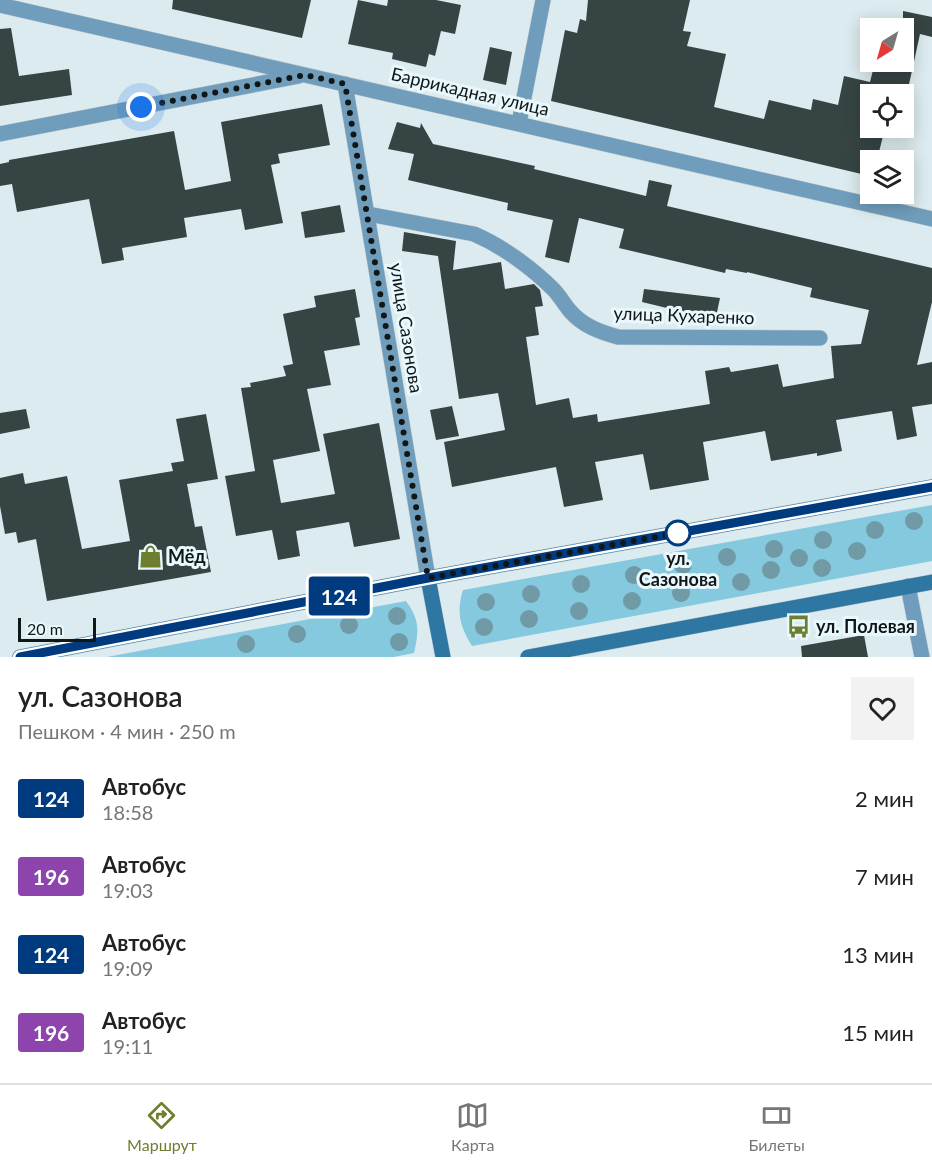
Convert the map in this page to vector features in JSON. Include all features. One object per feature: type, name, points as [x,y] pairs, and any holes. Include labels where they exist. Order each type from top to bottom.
[{"type":"main road","points":[[20,657],[428,578],[932,487]]},
{"type":"main road","points":[[428,578],[443,657]]},
{"type":"main road","points":[[528,657],[932,582]]},
{"type":"street","points":[[519,123],[543,0]]},
{"type":"street","name":"Баррикадная улица","points":[[0,5],[32,6],[305,75],[932,219]]},
{"type":"street","points":[[0,134],[305,75]]},
{"type":"street","name":"улица Сазонова","points":[[345,84],[428,578]]},
{"type":"street","name":"улица Кухаренко","points":[[368,214],[474,234],[488,240],[505,250],[554,290],[576,317],[597,331],[618,337],[820,338]]},
{"type":"street","points":[[908,586],[922,657]]},
{"type":"shaded area","points":[[932,505],[932,561],[472,646],[460,619],[463,590]]},
{"type":"shaded area","points":[[406,601],[416,620],[416,645],[414,653],[394,657],[107,657]]},
{"type":"building","points":[[173,0],[311,0],[302,38],[172,9]]},
{"type":"building","points":[[358,0],[387,6],[388,0],[436,0],[461,5],[455,34],[441,31],[435,56],[429,54],[426,67],[392,59],[393,53],[348,44]]},
{"type":"building","points":[[588,0],[690,0],[683,31],[691,32],[687,46],[726,54],[714,107],[764,119],[769,100],[811,110],[813,99],[838,105],[844,76],[870,82],[872,72],[912,72],[909,84],[860,84],[860,138],[882,138],[880,150],[860,150],[860,174],[551,101],[565,30],[577,33],[580,19],[586,21]]},
{"type":"building","points":[[903,11],[932,17],[932,37],[920,34],[914,61],[914,18],[903,18]]},
{"type":"building","points":[[11,28],[19,76],[69,69],[72,95],[0,106],[0,29]]},
{"type":"building","points":[[490,47],[512,52],[506,85],[483,80]]},
{"type":"building","points":[[322,104],[330,145],[278,154],[280,163],[271,165],[283,223],[245,230],[241,209],[184,218],[187,237],[122,248],[124,260],[102,264],[89,199],[17,212],[12,184],[0,186],[0,164],[9,162],[9,160],[174,131],[185,190],[231,181],[221,122]]},
{"type":"building","points":[[397,122],[420,128],[421,123],[433,144],[535,166],[534,169],[646,196],[649,180],[672,185],[667,206],[932,268],[932,302],[917,365],[932,362],[932,404],[912,407],[917,436],[897,440],[892,411],[836,420],[842,451],[817,456],[817,453],[771,461],[765,431],[703,442],[709,480],[650,490],[643,454],[595,462],[603,500],[564,507],[556,467],[452,487],[444,442],[505,430],[498,393],[459,399],[438,256],[402,251],[404,232],[456,241],[453,270],[501,262],[505,289],[534,284],[540,290],[543,306],[535,307],[539,335],[526,337],[536,405],[569,398],[573,418],[597,414],[598,422],[710,404],[705,371],[729,367],[731,372],[778,364],[783,387],[834,378],[831,346],[861,344],[869,310],[810,297],[812,288],[747,272],[726,269],[725,273],[619,248],[624,229],[579,218],[569,263],[545,257],[553,220],[507,210],[508,203],[408,180],[414,154],[388,149]]},
{"type":"building","points":[[340,205],[345,232],[305,238],[301,212]]},
{"type":"building","points":[[355,289],[360,317],[355,318],[360,345],[324,351],[331,385],[307,389],[320,451],[273,460],[281,503],[335,494],[323,434],[379,423],[400,539],[354,547],[349,522],[296,531],[300,556],[278,560],[272,530],[236,536],[225,476],[255,471],[241,388],[251,387],[250,383],[286,376],[283,366],[293,364],[283,314],[316,307],[314,296]]},
{"type":"building","points":[[644,289],[720,298],[716,317],[700,316],[642,302]]},
{"type":"building","points":[[452,406],[459,436],[436,440],[430,410]]},
{"type":"building","points":[[26,409],[30,428],[0,434],[0,413]]},
{"type":"building","points":[[206,414],[218,479],[187,484],[195,527],[202,526],[211,572],[47,601],[36,539],[18,543],[16,532],[5,534],[0,506],[0,478],[23,473],[25,484],[67,476],[82,549],[130,541],[119,480],[173,471],[171,463],[184,461],[176,419]]},
{"type":"building","points":[[864,635],[868,657],[802,657],[801,646]]},
{"type":"bus line","name":"124","points":[[20,657],[428,578],[932,487]]},
{"type":"place","name":"ул. Сазонова","points":[[678,533]]},
{"type":"place","name":"Мёд","points":[[150,557]]},
{"type":"place","name":"ул. Полевая","points":[[798,627]]},
{"type":"route","points":[[141,107],[305,75],[345,84],[428,578],[678,533]]}]
